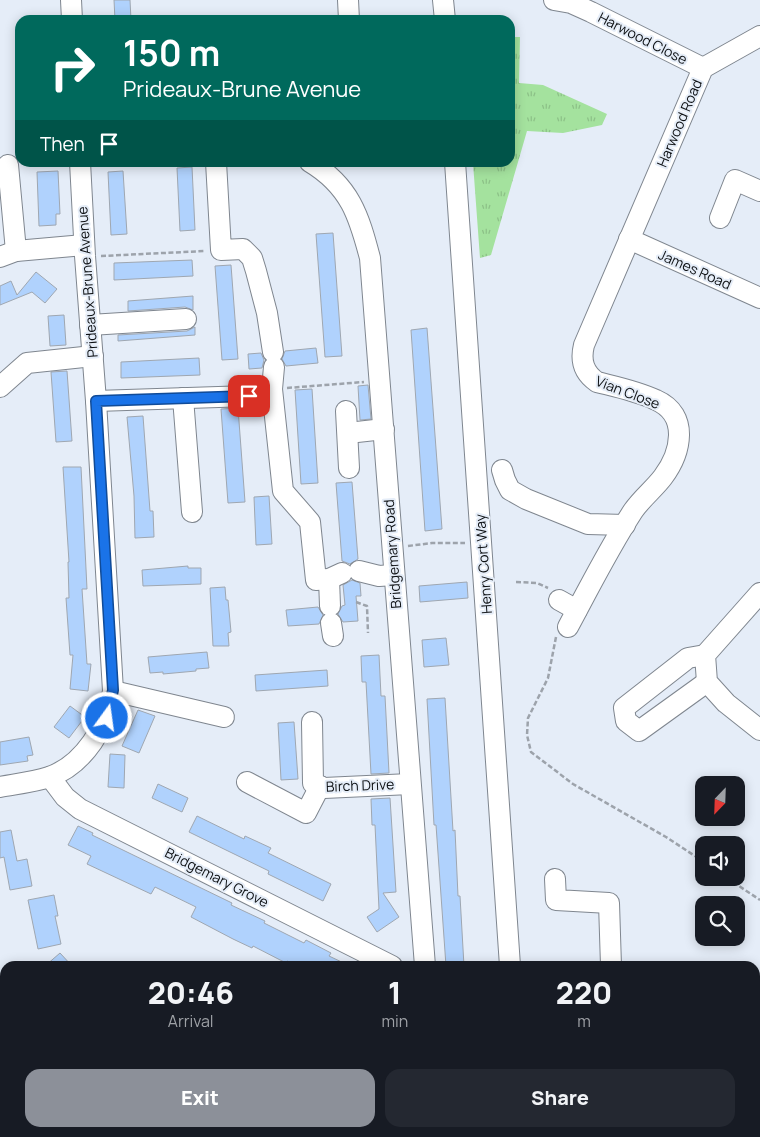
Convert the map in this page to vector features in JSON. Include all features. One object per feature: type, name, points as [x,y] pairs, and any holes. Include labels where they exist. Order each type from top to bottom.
[{"type":"street","points":[[71,0],[72,15]]},
{"type":"street","points":[[348,0],[349,15]]},
{"type":"street","points":[[443,0],[444,15]]},
{"type":"street","name":"Harwood Close","points":[[554,0],[571,3],[591,12],[702,68]]},
{"type":"street","name":"Harwood Road","points":[[629,239],[702,68],[760,36]]},
{"type":"street","points":[[8,165],[8,254],[84,251]]},
{"type":"street","name":"Prideaux-Brune Avenue","points":[[50,777],[69,765],[85,751],[107,718],[113,690],[80,167]]},
{"type":"street","points":[[216,167],[221,250],[243,249],[252,258],[267,313],[273,359],[272,389],[283,491],[310,522],[316,580],[344,574],[393,575]]},
{"type":"street","name":"Bridgemary Road","points":[[321,167],[338,184],[354,206],[370,258],[384,429],[393,575],[425,961]]},
{"type":"street","name":"Henry Cort Way","points":[[455,167],[510,961]]},
{"type":"street","points":[[720,218],[735,180],[760,191]]},
{"type":"street","name":"James Road","points":[[629,239],[760,298]]},
{"type":"street","name":"Vian Close","points":[[573,619],[625,524],[636,506],[673,463],[679,445],[680,431],[669,409],[657,400],[598,382],[590,377],[584,368],[582,354],[584,345],[629,239]]},
{"type":"street","points":[[90,325],[186,319]]},
{"type":"street","points":[[0,387],[27,363],[92,356]]},
{"type":"street","points":[[96,401],[249,396]]},
{"type":"street","points":[[182,398],[192,512]]},
{"type":"street","points":[[346,411],[349,468]]},
{"type":"street","points":[[348,433],[384,429]]},
{"type":"street","points":[[502,470],[506,498],[526,499],[588,524],[625,524]]},
{"type":"street","points":[[331,622],[344,574]]},
{"type":"street","points":[[708,682],[639,731],[626,722],[624,708],[688,658],[705,655],[760,593]]},
{"type":"street","points":[[559,600],[573,619]]},
{"type":"street","points":[[705,655],[708,682],[726,703],[760,730]]},
{"type":"street","points":[[113,690],[224,717]]},
{"type":"street","name":"Birch Drive","points":[[312,722],[313,783],[324,788],[410,784]]},
{"type":"street","points":[[0,787],[50,777]]},
{"type":"street","name":"Bridgemary Grove","points":[[50,777],[65,796],[80,808],[382,961]]},
{"type":"street","points":[[247,782],[306,813],[320,786]]},
{"type":"street","points":[[555,879],[556,900],[609,903],[611,961]]},
{"type":"path","points":[[84,251],[221,250]]},
{"type":"path","points":[[272,389],[380,381]]},
{"type":"path","points":[[391,548],[432,543],[472,543]]},
{"type":"path","points":[[356,602],[368,606],[368,633]]},
{"type":"path","points":[[573,619],[560,626],[548,678],[528,718],[527,735],[531,752],[573,784],[666,837],[695,856]]},
{"type":"path","points":[[738,886],[760,900]]},
{"type":"green space","points":[[515,37],[520,37],[519,83],[543,85],[607,114],[602,125],[563,133],[527,131],[491,255],[480,258],[473,167],[515,167]]},
{"type":"building","points":[[114,0],[130,0],[131,15],[115,15]]},
{"type":"building","points":[[192,167],[195,230],[180,231],[177,168]]},
{"type":"building","points":[[58,171],[60,214],[56,214],[56,225],[39,226],[37,172]]},
{"type":"building","points":[[123,171],[127,234],[111,235],[108,172]]},
{"type":"building","points":[[333,233],[342,356],[325,357],[316,234]]},
{"type":"building","points":[[192,260],[193,276],[114,280],[114,263]]},
{"type":"building","points":[[231,265],[238,359],[222,360],[215,266]]},
{"type":"building","points":[[36,272],[57,289],[45,303],[32,292],[0,305],[0,286],[11,281],[17,295]]},
{"type":"building","points":[[193,296],[193,310],[185,307],[128,311],[128,301]]},
{"type":"building","points":[[64,315],[66,345],[50,346],[48,316]]},
{"type":"building","points":[[195,327],[195,335],[118,341],[118,335],[187,331]]},
{"type":"building","points":[[427,328],[442,529],[425,531],[411,330]]},
{"type":"building","points":[[316,348],[318,363],[286,366],[282,359],[285,351]]},
{"type":"building","points":[[261,353],[264,360],[262,368],[249,369],[248,354]]},
{"type":"building","points":[[199,358],[200,375],[121,378],[121,362]]},
{"type":"building","points":[[67,371],[72,441],[56,442],[51,372]]},
{"type":"building","points":[[368,385],[371,419],[360,420],[358,386]]},
{"type":"building","points":[[312,389],[318,483],[301,484],[295,390]]},
{"type":"building","points":[[238,408],[245,502],[228,503],[221,409]]},
{"type":"building","points":[[143,416],[150,511],[153,511],[154,537],[135,538],[134,496],[127,417]]},
{"type":"building","points":[[63,467],[81,467],[87,589],[82,589],[87,664],[91,664],[88,691],[70,689],[73,655],[70,655],[66,598],[69,598],[69,562]]},
{"type":"building","points":[[352,482],[358,559],[350,564],[342,561],[336,483]]},
{"type":"building","points":[[269,496],[272,544],[256,545],[254,497]]},
{"type":"building","points":[[188,566],[188,568],[201,568],[201,584],[143,586],[142,570]]},
{"type":"building","points":[[352,580],[360,583],[361,596],[356,596],[358,621],[343,622],[338,614],[342,606],[345,605],[343,585]]},
{"type":"building","points":[[467,582],[468,598],[420,602],[419,586]]},
{"type":"building","points":[[225,587],[231,632],[228,633],[229,646],[213,646],[210,588]]},
{"type":"building","points":[[318,607],[323,615],[319,624],[288,626],[286,610]]},
{"type":"building","points":[[446,638],[449,665],[424,667],[422,640]]},
{"type":"building","points":[[207,652],[209,668],[163,674],[163,672],[150,673],[148,657]]},
{"type":"building","points":[[379,655],[381,696],[385,696],[389,773],[371,774],[366,682],[362,682],[361,656]]},
{"type":"building","points":[[327,670],[328,686],[256,691],[255,675]]},
{"type":"building","points":[[445,698],[464,961],[446,961],[436,825],[434,825],[427,699]]},
{"type":"building","points":[[70,706],[85,717],[69,738],[54,727]]},
{"type":"building","points":[[138,710],[155,716],[139,753],[122,746]]},
{"type":"building","points":[[294,722],[298,779],[281,780],[278,723]]},
{"type":"building","points":[[29,737],[33,755],[27,756],[28,761],[0,765],[0,742]]},
{"type":"building","points":[[110,754],[125,755],[124,788],[108,787]]},
{"type":"building","points":[[158,784],[188,798],[182,812],[152,798]]},
{"type":"building","points":[[390,798],[396,892],[383,893],[399,917],[377,932],[367,917],[379,909],[375,825],[372,825],[371,799]]},
{"type":"building","points":[[197,816],[244,839],[245,836],[271,848],[268,853],[331,884],[323,901],[268,874],[269,871],[189,832]]},
{"type":"building","points":[[78,826],[93,833],[92,835],[232,903],[231,905],[265,921],[264,923],[304,943],[306,940],[331,953],[329,956],[340,961],[282,961],[253,946],[252,948],[233,939],[191,917],[196,907],[155,887],[151,894],[87,864],[91,856],[68,845]]},
{"type":"building","points":[[11,830],[17,861],[27,859],[32,886],[10,890],[4,857],[0,858],[0,832]]},
{"type":"building","points":[[54,895],[58,916],[55,916],[61,944],[38,949],[28,900]]},
{"type":"building","points":[[60,953],[67,961],[51,961]]},
{"type":"route","points":[[107,718],[113,690],[96,401],[249,396]]}]
